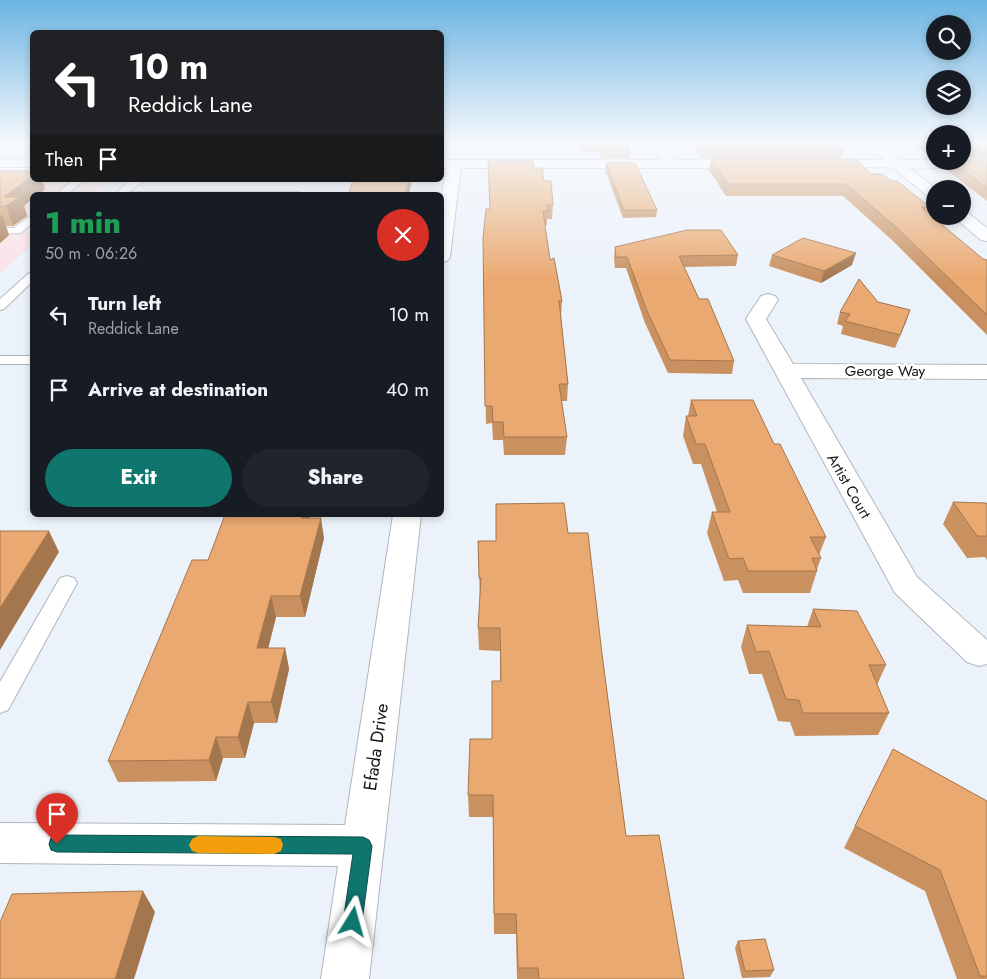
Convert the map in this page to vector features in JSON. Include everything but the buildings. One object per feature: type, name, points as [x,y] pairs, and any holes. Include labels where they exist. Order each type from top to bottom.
[{"type":"street","points":[[444,210],[445,188]]},
{"type":"street","points":[[971,223],[987,236]]},
{"type":"street","name":"Artist Court","points":[[768,300],[756,319],[906,585],[979,653]]},
{"type":"street","name":"George Way","points":[[784,371],[987,372]]},
{"type":"street","name":"Efada Drive","points":[[345,979],[407,517]]},
{"type":"street","points":[[0,843],[363,846]]},
{"type":"lane","points":[[0,231],[17,231],[30,220]]},
{"type":"lane","points":[[0,306],[30,278]]},
{"type":"lane","points":[[0,360],[30,360]]},
{"type":"lane","points":[[0,703],[67,583]]},
{"type":"shaded area","points":[[0,188],[100,188],[95,192],[30,192],[30,247],[0,273]]},
{"type":"slow traffic","points":[[198,845],[274,845]]},
{"type":"route","points":[[57,844],[363,846],[353,922]]}]
